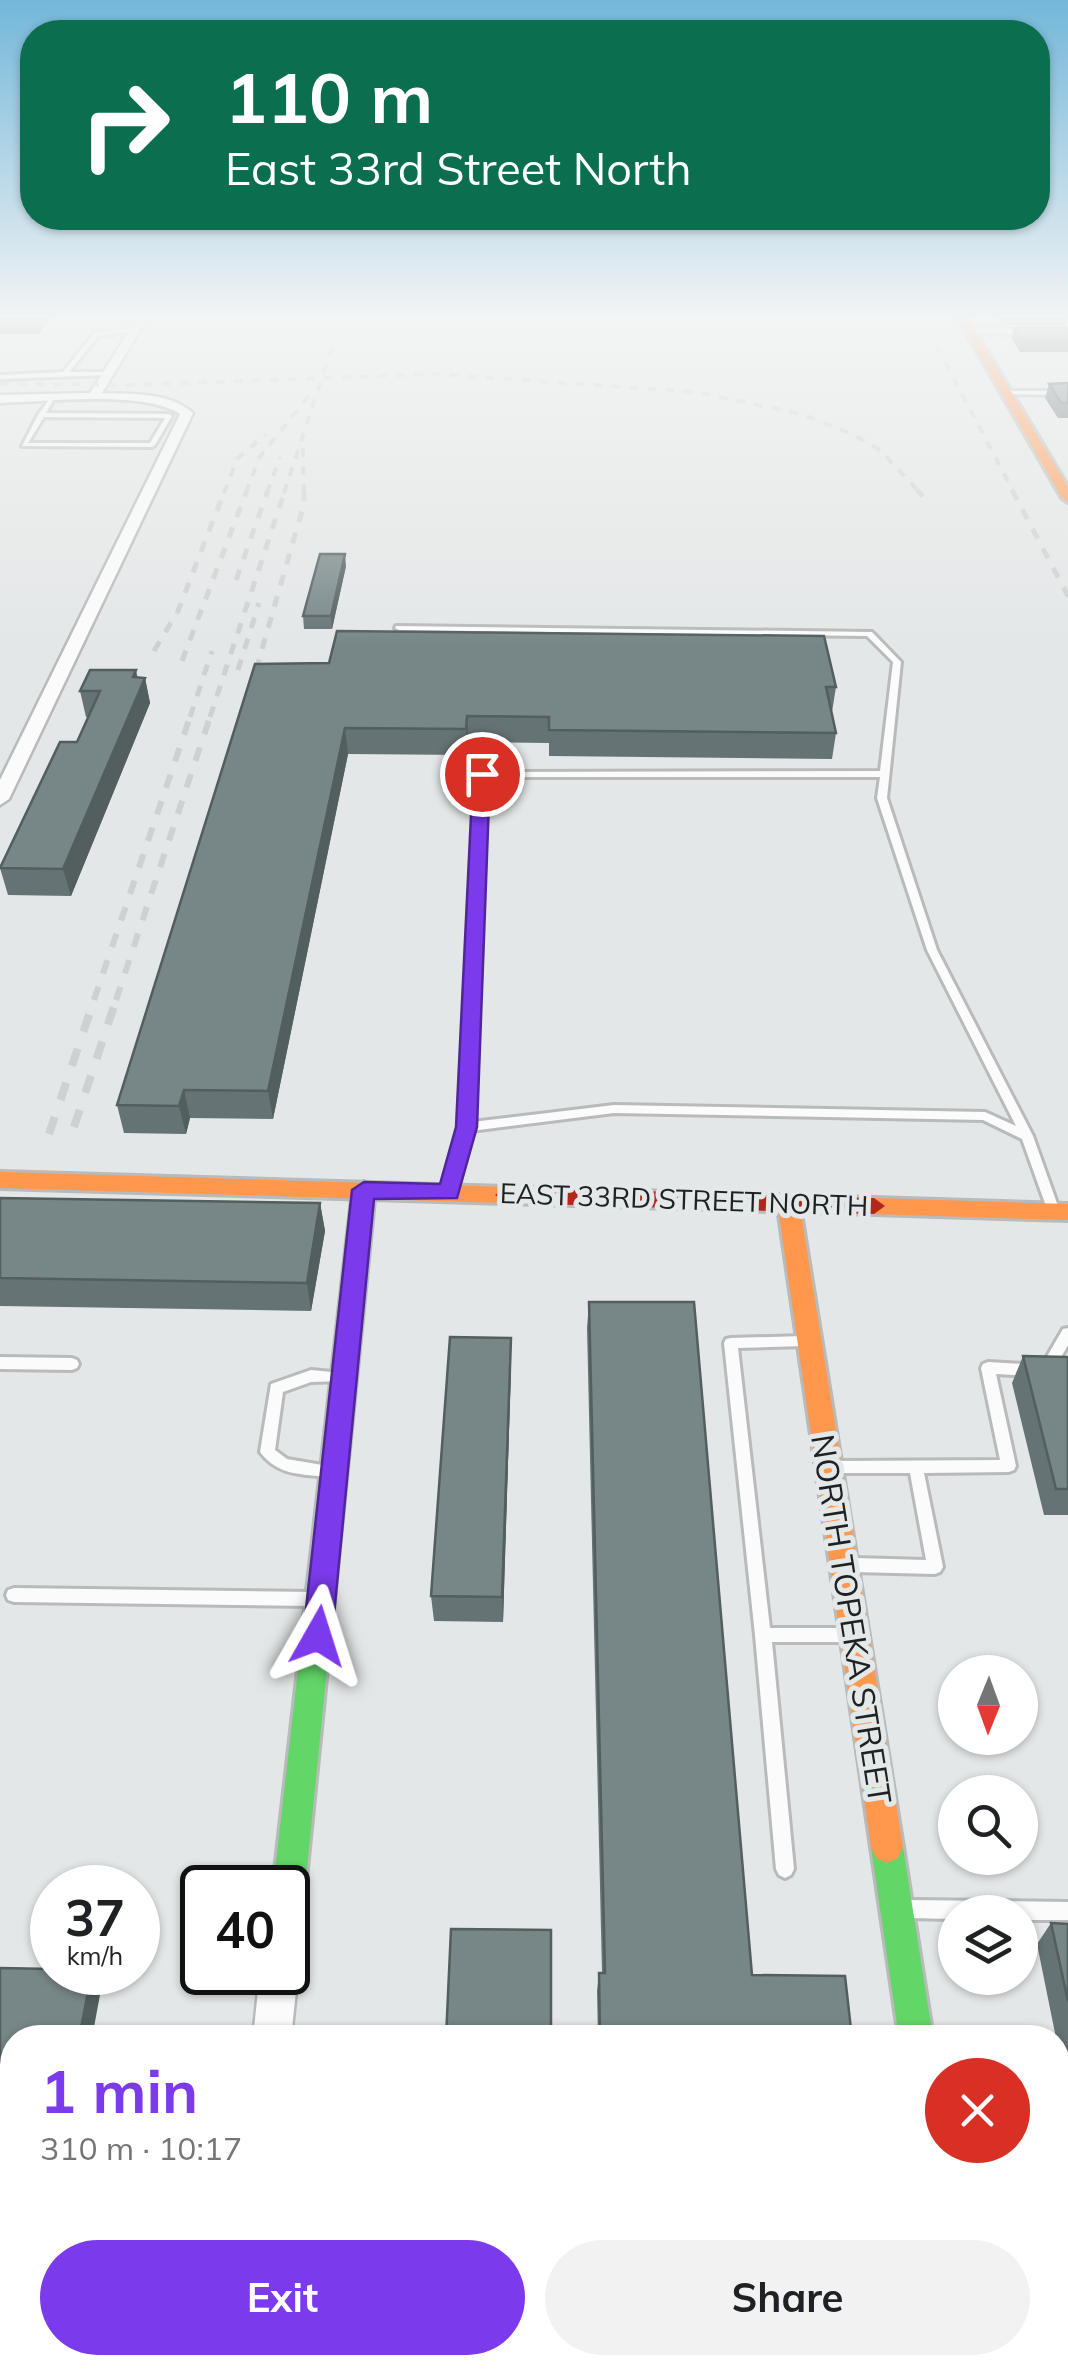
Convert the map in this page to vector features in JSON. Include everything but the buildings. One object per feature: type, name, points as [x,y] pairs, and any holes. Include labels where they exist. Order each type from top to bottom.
[{"type":"street","points":[[0,799],[184,425]]},
{"type":"street","points":[[1026,425],[1065,488]]},
{"type":"street","name":"EAST 33RD STREET NORTH","points":[[0,1180],[1061,1212]]},
{"type":"street","points":[[292,1865],[347,1378],[364,1190]]},
{"type":"street","name":"NORTH TOPEKA STREET","points":[[788,1202],[914,2025]]},
{"type":"street","points":[[273,2025],[277,1995]]},
{"type":"lane","points":[[35,425],[24,445],[152,445],[164,425]]},
{"type":"lane","points":[[399,628],[869,634],[897,662],[882,798],[932,950],[1027,1136],[1061,1212]]},
{"type":"lane","points":[[449,1192],[466,1127],[482,774],[884,774]]},
{"type":"lane","points":[[466,1127],[614,1108],[985,1116],[1027,1136]]},
{"type":"lane","points":[[829,1467],[1009,1466],[988,1368],[1046,1371],[1068,1333]]},
{"type":"lane","points":[[784,1869],[731,1343],[810,1341]]},
{"type":"lane","points":[[0,1363],[72,1364]]},
{"type":"lane","points":[[336,1472],[284,1464],[267,1452],[268,1420],[276,1388],[311,1376],[347,1378]]},
{"type":"lane","points":[[844,1564],[935,1567],[916,1468]]},
{"type":"lane","points":[[14,1595],[322,1598]]},
{"type":"lane","points":[[763,1635],[854,1635]]},
{"type":"lane","points":[[896,1908],[1068,1911]]},
{"type":"railway","points":[[246,493],[259,458],[286,425]]},
{"type":"railway","points":[[284,493],[306,425]]},
{"type":"railway","points":[[828,425],[880,450],[920,493]]},
{"type":"railway","points":[[978,425],[1014,493]]},
{"type":"railway","points":[[224,493],[237,459],[266,434]]},
{"type":"railway","points":[[303,448],[304,493]]},
{"type":"railway","points":[[267,493],[280,457]]},
{"type":"railway","points":[[154,651],[178,611],[225,490]]},
{"type":"railway","points":[[182,661],[247,490]]},
{"type":"railway","points":[[236,580],[268,490]]},
{"type":"railway","points":[[210,717],[285,490]]},
{"type":"railway","points":[[917,490],[920,493]]},
{"type":"railway","points":[[1012,490],[1068,596]]},
{"type":"railway","points":[[256,670],[304,493]]},
{"type":"railway","points":[[920,493],[923,496]]},
{"type":"railway","points":[[238,670],[259,603]]},
{"type":"railway","points":[[191,714],[212,651]]},
{"type":"railway","points":[[94,1000],[191,714]]},
{"type":"railway","points":[[116,1000],[211,714]]},
{"type":"railway","points":[[49,1134],[95,997]]},
{"type":"railway","points":[[74,1127],[117,997]]},
{"type":"traffic: fast","points":[[292,1865],[364,1190]]},
{"type":"traffic: fast","points":[[887,1847],[914,2025]]},
{"type":"traffic: slow","points":[[1025,425],[1068,498]]},
{"type":"traffic: slow","points":[[0,1180],[506,1195]]},
{"type":"traffic: slow","points":[[788,1201],[887,1847]]},
{"type":"traffic: slow","points":[[874,1206],[1068,1212]]},
{"type":"traffic: jam","points":[[506,1195],[874,1206]]},
{"type":"route","points":[[318,1636],[364,1190],[449,1192],[466,1127],[482,774]]}]
